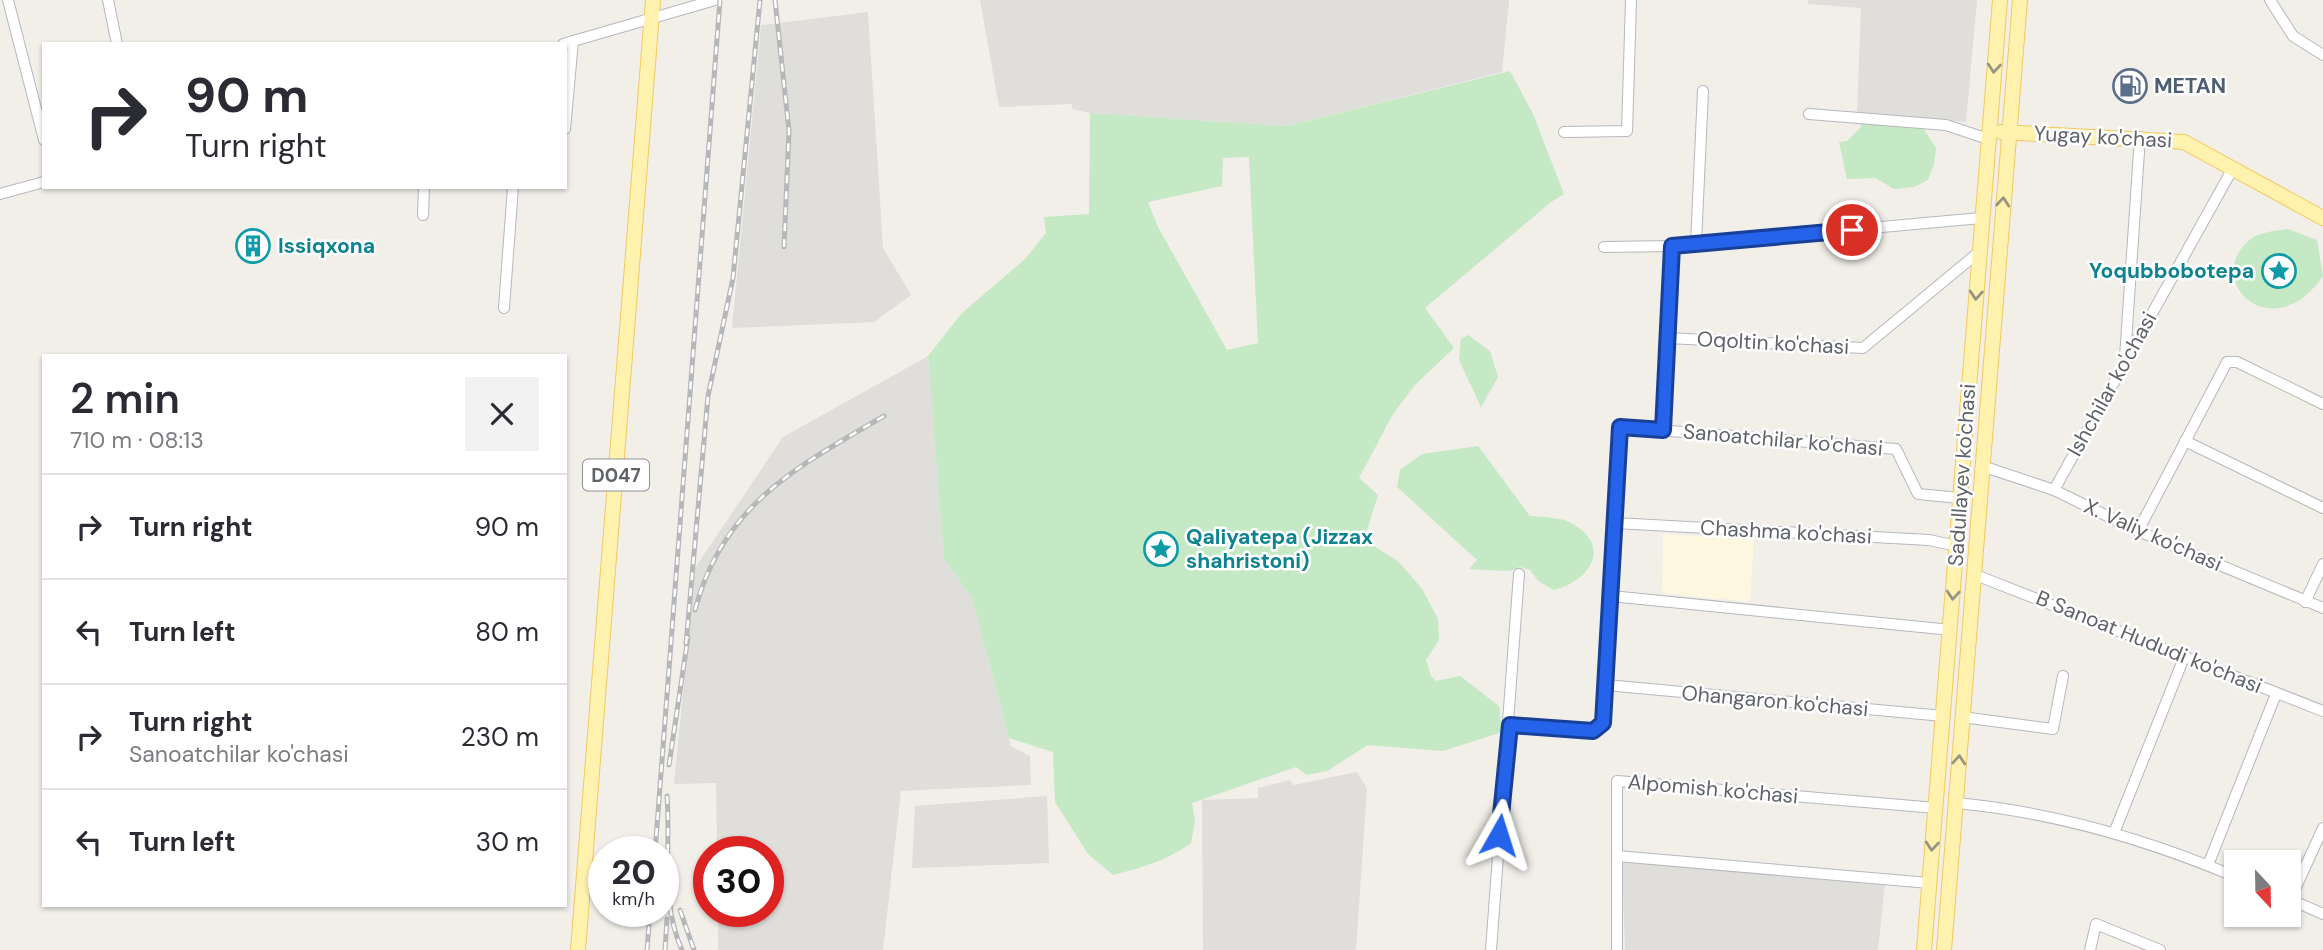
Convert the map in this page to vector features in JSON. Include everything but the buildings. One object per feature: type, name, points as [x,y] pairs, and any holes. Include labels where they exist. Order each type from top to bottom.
[{"type":"main road","name":"D047","points":[[578,950],[653,0]]},
{"type":"main road","name":"Sadullayev ko'chasi","points":[[1924,950],[2000,0]]},
{"type":"main road","name":"Sadullayev ko'chasi","points":[[1944,950],[2020,0]]},
{"type":"main road","name":"Yugay ko'chasi","points":[[1989,135],[2009,132],[2140,137],[2184,142],[2323,218]]},
{"type":"street","points":[[8,0],[42,132]]},
{"type":"street","points":[[108,0],[117,42]]},
{"type":"street","points":[[567,72],[568,43],[652,21],[715,0]]},
{"type":"street","points":[[1564,132],[1627,131],[1631,0]]},
{"type":"street","points":[[2270,0],[2293,36],[2323,55]]},
{"type":"street","points":[[1696,243],[1703,91]]},
{"type":"street","points":[[1809,114],[1946,125],[1989,135]]},
{"type":"street","points":[[2125,359],[2140,137]]},
{"type":"street","name":"Ishchilar ko'chasi","points":[[2054,490],[2232,168]]},
{"type":"street","points":[[0,194],[42,183]]},
{"type":"street","points":[[423,215],[424,189]]},
{"type":"street","points":[[504,308],[513,189]]},
{"type":"street","points":[[1604,247],[1672,246],[1981,218]]},
{"type":"street","name":"Oqoltin ko'chasi","points":[[1672,246],[1668,338],[1863,348],[1979,252]]},
{"type":"street","points":[[1663,430],[1668,338]]},
{"type":"street","points":[[2138,531],[2227,362],[2237,362],[2323,404]]},
{"type":"street","name":"Sanoatchilar ko'chasi","points":[[1615,523],[1620,427],[1896,449],[1918,494],[1960,498]]},
{"type":"street","points":[[2185,442],[2323,508]]},
{"type":"street","name":"X. Valiy ko'chasi","points":[[1982,466],[2054,490],[2138,531],[2323,608]]},
{"type":"street","points":[[1510,725],[1593,731],[1603,723],[1615,523]]},
{"type":"street","name":"Chashma ko'chasi","points":[[1615,523],[1929,540],[1957,546]]},
{"type":"street","points":[[2305,602],[2323,564]]},
{"type":"street","points":[[1491,950],[1496,862],[1510,725],[1519,574]]},
{"type":"street","name":"B Sanoat Hududi ko'chasi","points":[[1973,575],[2185,655],[2323,711]]},
{"type":"street","points":[[1611,596],[1951,630]]},
{"type":"street","points":[[2114,834],[2185,655]]},
{"type":"street","points":[[1962,718],[2053,729],[2063,676]]},
{"type":"street","name":"Ohangaron ko'chasi","points":[[1606,685],[1943,716]]},
{"type":"street","points":[[2208,865],[2276,694]]},
{"type":"street","name":"Alpomish ko'chasi","points":[[1617,950],[1617,781],[1936,808]]},
{"type":"street","points":[[1955,803],[2048,815],[2114,834],[2224,872]]},
{"type":"street","points":[[2301,876],[2323,828]]},
{"type":"street","points":[[1617,856],[1929,883]]},
{"type":"street","points":[[2301,905],[2323,914]]},
{"type":"street","points":[[2090,950],[2095,924],[2160,950]]},
{"type":"shaded area","points":[[980,0],[1509,0],[1502,72],[1286,126],[1090,113],[1072,109],[1072,104],[999,107]]},
{"type":"shaded area","points":[[1808,0],[1977,0],[1966,122],[1857,112],[1861,8],[1808,4]]},
{"type":"shaded area","points":[[868,12],[883,248],[911,295],[874,322],[732,328],[761,25]]},
{"type":"shaded area","points":[[928,356],[944,559],[972,598],[1011,746],[1030,756],[1031,785],[901,791],[883,950],[718,950],[718,927],[784,927],[784,836],[717,836],[716,783],[674,784],[695,568],[783,437]]},
{"type":"shaded area","points":[[1663,534],[1754,539],[1750,602],[1662,593]]},
{"type":"shaded area","points":[[1357,772],[1367,789],[1356,950],[1203,950],[1202,800],[1258,798],[1258,788],[1290,780],[1293,785]]},
{"type":"shaded area","points":[[1047,796],[1049,863],[912,868],[915,806]]},
{"type":"shaded area","points":[[1622,859],[1885,883],[1878,950],[1625,950]]},
{"type":"green space","name":"Qaliyatepa (Jizzax shahristoni)","points":[[1510,71],[1533,114],[1564,194],[1425,308],[1454,348],[1415,385],[1393,414],[1359,478],[1378,495],[1364,540],[1398,561],[1422,589],[1438,619],[1439,640],[1426,660],[1431,676],[1436,681],[1460,676],[1499,706],[1502,732],[1443,751],[1368,745],[1327,771],[1307,775],[1296,767],[1192,803],[1195,821],[1191,843],[1154,863],[1113,875],[1088,854],[1055,802],[1053,752],[1009,738],[972,598],[944,559],[928,356],[961,314],[1025,259],[1046,233],[1044,217],[1089,214],[1090,113],[1286,126]],"holes":[[[1249,157],[1258,343],[1227,350],[1158,227],[1148,202],[1222,186],[1223,158]]]},
{"type":"green space","points":[[1861,123],[1922,126],[1936,148],[1928,180],[1914,187],[1894,189],[1876,178],[1847,179],[1839,142],[1847,141],[1861,127]]},
{"type":"green space","name":"Yoqubbobotepa","points":[[2288,229],[2317,240],[2323,276],[2304,297],[2284,307],[2266,308],[2250,302],[2239,290],[2234,275],[2236,258],[2247,242],[2256,236]]},
{"type":"green space","points":[[1468,335],[1490,351],[1498,377],[1481,407],[1459,360],[1461,339]]},
{"type":"green space","points":[[1478,446],[1530,516],[1569,522],[1591,540],[1594,551],[1592,560],[1579,578],[1554,590],[1538,581],[1530,570],[1520,567],[1510,571],[1469,569],[1477,560],[1397,487],[1400,470],[1422,454]]},
{"type":"railway","points":[[656,836],[720,0]]},
{"type":"railway","points":[[686,644],[708,396],[733,278],[760,0]]},
{"type":"railway","points":[[775,0],[789,131],[784,247]]},
{"type":"railway","points":[[695,610],[708,573],[724,542],[744,515],[767,492],[793,472],[884,416]]},
{"type":"railway","points":[[669,765],[688,637]]},
{"type":"railway","points":[[667,796],[669,893],[675,932],[682,950]]},
{"type":"railway","points":[[680,910],[694,950]]},
{"type":"railway","points":[[647,950],[649,927]]},
{"type":"railway","points":[[665,950],[666,927]]},
{"type":"place","name":"METAN","points":[[2130,86]]},
{"type":"place","name":"Issiqxona","points":[[253,246]]},
{"type":"place","name":"Yoqubbobotepa","points":[[2279,271]]},
{"type":"place","name":"Qaliyatepa (Jizzax shahristoni)","points":[[1161,549]]},
{"type":"route","points":[[1499,835],[1510,725],[1593,731],[1603,723],[1620,427],[1663,430],[1672,246],[1852,230]]}]
